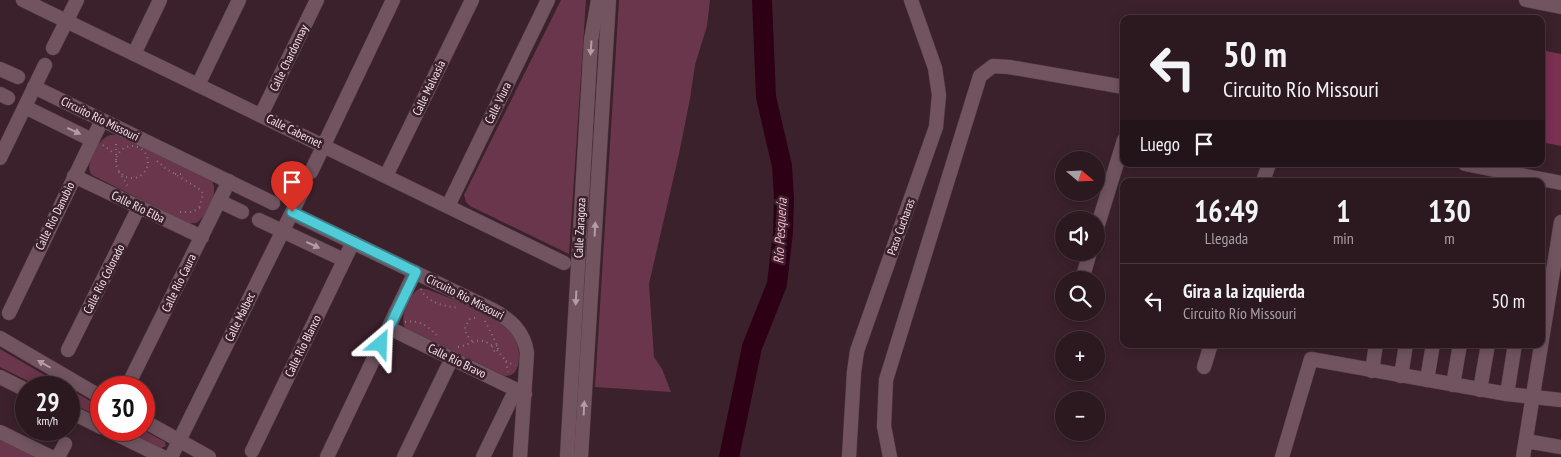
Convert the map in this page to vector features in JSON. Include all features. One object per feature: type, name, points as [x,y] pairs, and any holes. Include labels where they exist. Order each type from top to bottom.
[{"type":"street","name":"Calle Cabernet","points":[[23,0],[564,263]]},
{"type":"street","points":[[53,48],[76,0]]},
{"type":"street","points":[[134,54],[160,0]]},
{"type":"street","points":[[198,84],[239,0]]},
{"type":"street","name":"Calle Chardonnay","points":[[261,115],[317,0]]},
{"type":"street","points":[[311,172],[394,0]]},
{"type":"street","name":"Calle Malvasía","points":[[386,176],[472,0]]},
{"type":"street","name":"Calle Viura","points":[[448,206],[548,0]]},
{"type":"street","name":"Calle Zaragoza","points":[[566,457],[591,40],[598,0]]},
{"type":"street","name":"Calle Zaragoza","points":[[581,457],[608,0]]},
{"type":"street","name":"Paso Cucharas","points":[[849,457],[857,351],[936,127],[939,95],[935,68],[911,0]]},
{"type":"street","points":[[1526,0],[1561,7]]},
{"type":"street","points":[[0,158],[45,65]]},
{"type":"street","points":[[890,457],[884,426],[886,380],[980,76],[993,66],[1009,66],[1120,86]]},
{"type":"street","points":[[0,69],[18,78]]},
{"type":"street","name":"Circuito Río Missouri","points":[[34,87],[273,202]]},
{"type":"street","name":"Circuito Río Missouri","points":[[25,107],[97,141]]},
{"type":"street","name":"Calle Río Danubio","points":[[9,312],[74,176],[97,141],[102,120]]},
{"type":"street","points":[[1102,211],[1120,153]]},
{"type":"street","points":[[1480,167],[1536,178]]},
{"type":"street","name":"Calle Río Elba","points":[[74,176],[202,237]]},
{"type":"street","points":[[1545,180],[1561,183]]},
{"type":"street","name":"Calle Río Caura","points":[[132,376],[202,237],[213,202],[229,181]]},
{"type":"street","name":"Calle Malbec","points":[[170,457],[302,192]]},
{"type":"street","points":[[213,202],[242,212]]},
{"type":"street","name":"Calle Río Colorado","points":[[68,350],[140,208]]},
{"type":"street","name":"Circuito Río Missouri","points":[[292,212],[491,309],[513,323],[520,332],[527,349],[520,392],[520,457]]},
{"type":"street","points":[[259,220],[344,260]]},
{"type":"street","points":[[1545,323],[1561,222]]},
{"type":"street","name":"Calle Río Blanco","points":[[252,450],[353,242]]},
{"type":"street","points":[[327,457],[416,272]]},
{"type":"street","points":[[577,275],[592,276]]},
{"type":"street","name":"Calle Río Bravo","points":[[389,328],[453,353],[520,392]]},
{"type":"street","points":[[0,338],[90,391]]},
{"type":"street","points":[[1204,367],[1210,348]]},
{"type":"street","points":[[1372,370],[1375,348]]},
{"type":"street","points":[[1401,376],[1405,348]]},
{"type":"street","points":[[1427,380],[1432,348]]},
{"type":"street","points":[[1453,385],[1459,348]]},
{"type":"street","points":[[1480,390],[1487,348]]},
{"type":"street","points":[[1506,394],[1514,348]]},
{"type":"street","points":[[1523,457],[1541,348]]},
{"type":"street","points":[[404,457],[453,353]]},
{"type":"street","points":[[1282,457],[1311,359],[1480,390],[1561,400]]},
{"type":"street","points":[[0,377],[15,384]]},
{"type":"street","points":[[483,457],[520,392]]},
{"type":"street","points":[[155,428],[178,442],[209,457]]},
{"type":"street","points":[[0,432],[51,457]]},
{"type":"street","points":[[130,441],[163,457]]},
{"type":"street","points":[[1526,441],[1561,447]]},
{"type":"street","points":[[58,457],[65,444]]},
{"type":"path","points":[[97,141],[115,154],[121,178],[132,190]]},
{"type":"path","points":[[116,161],[121,151],[125,148],[136,147],[149,154]]},
{"type":"path","points":[[119,172],[127,178],[142,176],[148,162],[145,152],[141,149]]},
{"type":"path","points":[[154,159],[174,174],[201,190],[203,194],[198,209]]},
{"type":"path","points":[[174,174],[188,174]]},
{"type":"path","points":[[176,212],[192,212],[213,202]]},
{"type":"path","points":[[469,313],[472,318]]},
{"type":"path","points":[[472,341],[466,334],[466,324],[472,318],[478,317],[485,321],[506,361],[509,375],[512,374]]},
{"type":"path","points":[[402,322],[418,322],[430,328],[442,340]]},
{"type":"path","points":[[453,353],[472,341],[482,340],[493,346],[496,345],[498,348]]},
{"type":"path","points":[[493,346],[494,350],[498,348]]},
{"type":"path","points":[[506,361],[517,367],[516,370]]},
{"type":"shaded area","points":[[561,0],[586,0],[569,254],[470,206],[466,202],[464,195]]},
{"type":"shaded area","points":[[619,0],[710,0],[707,26],[695,65],[679,154],[649,284],[654,357],[662,369],[671,392],[595,387]]},
{"type":"shaded area","points":[[117,135],[211,180],[214,195],[209,207],[200,220],[196,223],[187,223],[92,175],[89,165],[93,153],[105,137]]},
{"type":"shaded area","points":[[420,288],[460,302],[493,317],[509,329],[519,351],[518,365],[514,373],[505,376],[405,328],[403,318],[406,306]]},
{"type":"shaded area","points":[[0,349],[46,376],[18,376],[0,367]]},
{"type":"shaded area","points":[[80,395],[90,401],[90,412],[80,408]]},
{"type":"shaded area","points":[[155,437],[165,442],[166,446],[161,448],[147,441],[155,441]]},
{"type":"shaded area","points":[[0,438],[38,457],[0,457]]},
{"type":"building","points":[[1545,51],[1561,54],[1561,146],[1545,143]]},
{"type":"waterway","name":"Río Pesquería","points":[[729,457],[752,347],[777,284],[783,232],[782,166],[766,97],[762,0]]},
{"type":"route","points":[[292,212],[416,272],[381,344]]}]
